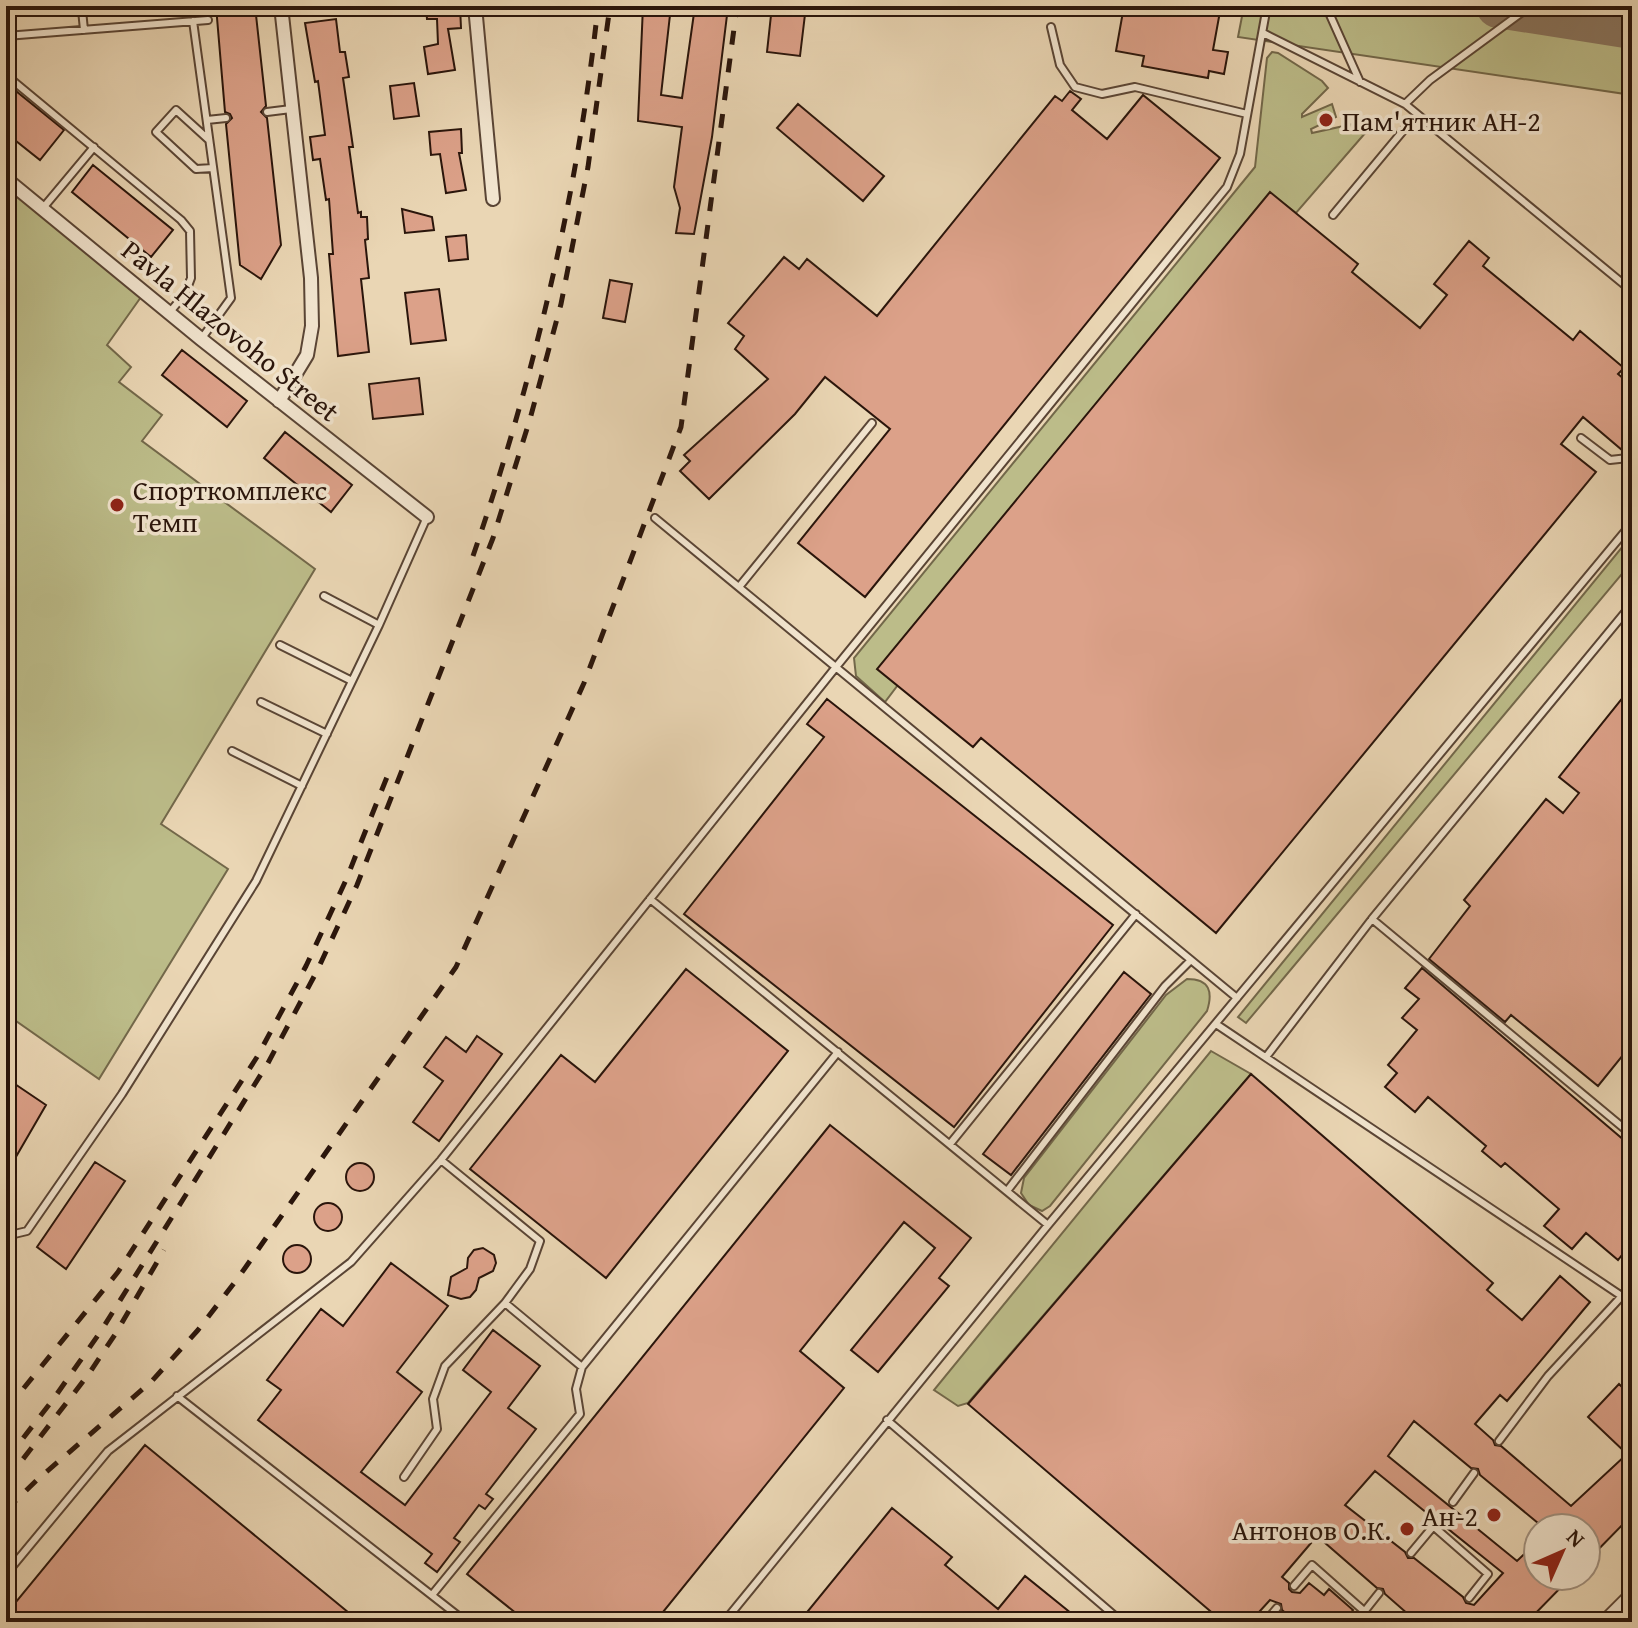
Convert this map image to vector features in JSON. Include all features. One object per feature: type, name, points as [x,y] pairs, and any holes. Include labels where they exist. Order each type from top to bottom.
[{"type":"street","points":[[279,401],[307,355],[312,326],[311,278],[281,6]]},
{"type":"street","points":[[475,6],[493,199]]},
{"type":"street","name":"Pavla Hlazovoho Street","points":[[6,179],[201,339],[427,517]]},
{"type":"street","points":[[1607,1622],[1632,1597]]},
{"type":"lane","points":[[6,1574],[108,1451],[351,1262],[441,1160],[836,667],[1227,187],[1240,154],[1267,6]]},
{"type":"lane","points":[[1326,6],[1360,82]]},
{"type":"lane","points":[[1405,104],[1430,80],[1525,10],[1526,6]]},
{"type":"lane","points":[[82,10],[84,30]]},
{"type":"lane","points":[[6,36],[208,20]]},
{"type":"lane","points":[[193,21],[231,298],[201,339]]},
{"type":"lane","points":[[1051,27],[1060,65],[1075,87],[1102,94],[1135,87],[1247,114]]},
{"type":"lane","points":[[1263,33],[1405,104],[1632,291]]},
{"type":"lane","points":[[6,75],[181,220],[190,231],[191,278],[185,294],[169,313]]},
{"type":"lane","points":[[267,112],[292,109]]},
{"type":"lane","points":[[209,140],[176,110],[156,132],[196,169],[213,168]]},
{"type":"lane","points":[[1333,215],[1417,114]]},
{"type":"lane","points":[[207,120],[226,118]]},
{"type":"lane","points":[[43,208],[94,147]]},
{"type":"lane","points":[[739,587],[872,423]]},
{"type":"lane","points":[[1581,438],[1610,460],[1628,458],[1632,461]]},
{"type":"lane","points":[[6,1236],[27,1231],[122,1094],[256,881],[379,625],[427,517]]},
{"type":"lane","points":[[655,518],[1237,998]]},
{"type":"lane","points":[[724,1622],[1048,1225],[1632,523]]},
{"type":"lane","points":[[324,596],[379,625]]},
{"type":"lane","points":[[1266,1057],[1372,919],[1632,604]]},
{"type":"lane","points":[[280,645],[352,681]]},
{"type":"lane","points":[[261,702],[327,734]]},
{"type":"lane","points":[[232,751],[302,786]]},
{"type":"lane","points":[[650,899],[1048,1225]]},
{"type":"lane","points":[[950,1144],[1136,914]]},
{"type":"lane","points":[[1372,919],[1632,1135]]},
{"type":"lane","points":[[1007,1191],[1165,986],[1191,960]]},
{"type":"lane","points":[[1216,1024],[1632,1303]]},
{"type":"lane","points":[[432,1595],[580,1414],[576,1389],[582,1367],[838,1052]]},
{"type":"lane","points":[[404,1477],[437,1429],[433,1399],[445,1366],[505,1303],[530,1269],[540,1241],[441,1160]]},
{"type":"lane","points":[[1499,1441],[1548,1376],[1632,1285]]},
{"type":"lane","points":[[505,1303],[582,1367]]},
{"type":"lane","points":[[177,1396],[466,1622]]},
{"type":"lane","points":[[887,1420],[1122,1622]]},
{"type":"lane","points":[[1453,1502],[1474,1473]]},
{"type":"lane","points":[[1411,1553],[1434,1524],[1488,1574],[1469,1598]]},
{"type":"lane","points":[[1294,1586],[1312,1565],[1364,1611]]},
{"type":"lane","points":[[1356,1622],[1379,1593]]},
{"type":"lane","points":[[1265,1622],[1277,1608]]},
{"type":"green space","points":[[1244,6],[1632,6],[1632,95],[1238,37]]},
{"type":"green space","points":[[1272,52],[1322,81],[1328,88],[1302,117],[1332,104],[1336,117],[1311,129],[1312,133],[1371,120],[1373,124],[1296,213],[1270,193],[885,702],[856,676],[854,658],[1255,167],[1267,58]]},
{"type":"green space","name":"Спорткомплекс Темп","points":[[6,187],[141,297],[107,345],[131,367],[119,382],[162,415],[142,441],[315,569],[161,824],[228,869],[99,1079],[6,1014]]},
{"type":"green space","points":[[1632,535],[1632,562],[1246,1023],[1238,1017]]},
{"type":"green space","points":[[1187,979],[1201,981],[1208,988],[1210,998],[1207,1011],[1050,1206],[1042,1211],[1029,1205],[1021,1193],[1024,1178],[1166,995]]},
{"type":"green space","points":[[1211,1051],[1251,1074],[968,1403],[958,1406],[934,1390]]},
{"type":"building","points":[[216,6],[255,6],[266,106],[261,112],[267,118],[281,245],[261,279],[240,265],[226,124],[232,118],[225,112]]},
{"type":"building","points":[[426,6],[460,6],[461,28],[448,29],[455,70],[428,74],[424,47],[438,44],[437,19],[427,19]]},
{"type":"building","points":[[643,6],[671,6],[661,95],[682,98],[695,6],[728,7],[712,137],[694,234],[676,233],[680,208],[674,187],[682,127],[638,121]]},
{"type":"building","points":[[772,6],[806,6],[800,56],[767,52]]},
{"type":"building","points":[[1124,6],[1221,6],[1213,50],[1228,52],[1224,74],[1209,71],[1208,78],[1142,66],[1144,56],[1116,51]]},
{"type":"building","points":[[336,19],[340,52],[345,52],[349,77],[343,78],[358,213],[361,212],[361,217],[367,217],[368,239],[365,240],[369,278],[361,279],[369,352],[338,356],[329,254],[333,254],[329,199],[326,200],[320,159],[313,160],[310,137],[325,135],[318,81],[315,82],[305,23]]},
{"type":"building","points":[[6,83],[64,130],[40,160],[6,133]]},
{"type":"building","points":[[414,83],[419,116],[394,119],[390,86]]},
{"type":"building","points":[[1070,91],[1081,99],[1072,110],[1107,139],[1143,95],[1220,158],[865,597],[798,543],[890,429],[825,377],[795,414],[709,499],[680,471],[690,461],[684,455],[768,379],[735,349],[744,336],[728,323],[784,257],[799,269],[807,259],[877,316],[1055,96],[1062,101]]},
{"type":"building","points":[[798,104],[884,176],[863,201],[777,128]]},
{"type":"building","points":[[461,129],[462,153],[459,153],[466,190],[446,193],[440,154],[431,155],[429,132]]},
{"type":"building","points":[[93,165],[173,230],[151,257],[72,192]]},
{"type":"building","points":[[1270,192],[1358,264],[1352,272],[1420,328],[1447,295],[1434,284],[1469,241],[1489,258],[1483,266],[1573,340],[1580,331],[1624,368],[1618,374],[1632,386],[1632,438],[1622,450],[1583,417],[1561,444],[1596,472],[1216,933],[981,738],[973,747],[877,669]]},
{"type":"building","points":[[402,209],[432,217],[434,230],[405,233]]},
{"type":"building","points":[[466,235],[468,259],[449,261],[446,237]]},
{"type":"building","points":[[610,280],[632,284],[625,322],[603,318]]},
{"type":"building","points":[[439,289],[446,340],[411,344],[405,293]]},
{"type":"building","points":[[182,350],[247,401],[227,427],[162,375]]},
{"type":"building","points":[[419,378],[423,414],[373,419],[369,384]]},
{"type":"building","points":[[285,432],[352,485],[331,512],[264,458]]},
{"type":"building","points":[[1632,686],[1632,1044],[1598,1086],[1511,1015],[1505,1022],[1429,959],[1470,906],[1464,900],[1546,799],[1563,813],[1579,793],[1559,777]]},
{"type":"building","points":[[827,699],[1113,925],[954,1127],[684,914],[824,737],[807,724]]},
{"type":"building","points":[[1422,968],[1632,1147],[1632,1242],[1618,1260],[1586,1233],[1572,1249],[1544,1226],[1559,1209],[1505,1163],[1501,1167],[1482,1151],[1486,1146],[1428,1097],[1415,1112],[1385,1087],[1397,1073],[1388,1065],[1417,1030],[1402,1018],[1419,999],[1405,988]]},
{"type":"building","points":[[686,969],[788,1051],[606,1278],[470,1169],[561,1055],[595,1082]]},
{"type":"building","points":[[1124,972],[1151,994],[1011,1175],[983,1154]]},
{"type":"building","points":[[477,1036],[502,1054],[439,1141],[413,1122],[443,1081],[424,1067],[446,1037],[466,1052]]},
{"type":"building","points":[[1251,1074],[1493,1283],[1487,1290],[1522,1320],[1560,1276],[1590,1302],[1507,1401],[1500,1395],[1475,1424],[1495,1445],[1501,1446],[1571,1506],[1627,1454],[1588,1417],[1619,1384],[1632,1397],[1632,1515],[1602,1546],[1602,1512],[1525,1512],[1480,1475],[1478,1469],[1471,1468],[1414,1421],[1388,1456],[1517,1561],[1522,1556],[1522,1592],[1556,1592],[1527,1622],[1417,1622],[1383,1589],[1377,1588],[1317,1536],[1282,1577],[1289,1583],[1292,1592],[1300,1593],[1309,1583],[1324,1595],[1329,1589],[1353,1610],[1343,1622],[1285,1622],[1289,1616],[1282,1610],[1281,1604],[1270,1600],[1250,1622],[1223,1622],[968,1404]],"holes":[[[1375,1471],[1433,1518],[1439,1518],[1442,1524],[1503,1573],[1474,1605],[1466,1603],[1463,1597],[1414,1558],[1408,1558],[1405,1552],[1345,1505]]]},
{"type":"building","points":[[6,1078],[46,1105],[6,1174]]},
{"type":"building","points":[[830,1125],[971,1238],[939,1278],[949,1286],[878,1372],[851,1350],[935,1248],[904,1222],[800,1351],[844,1388],[655,1622],[527,1622],[467,1574]]},
{"type":"building","points":[[95,1162],[125,1181],[66,1269],[37,1247]]},
{"type":"building","points":[[360,1163],[370,1167],[374,1177],[370,1187],[360,1191],[350,1187],[346,1177],[350,1167]]},
{"type":"building","points":[[328,1203],[338,1207],[342,1217],[338,1227],[328,1231],[318,1227],[314,1217],[318,1207]]},
{"type":"building","points":[[297,1245],[307,1249],[311,1259],[307,1269],[297,1273],[287,1269],[283,1259],[287,1249]]},
{"type":"building","points":[[483,1248],[494,1255],[496,1263],[493,1271],[479,1278],[476,1290],[470,1297],[461,1299],[448,1295],[451,1277],[467,1268],[468,1258],[474,1250]]},
{"type":"building","points":[[391,1263],[448,1306],[397,1372],[422,1392],[361,1472],[405,1505],[491,1392],[463,1370],[493,1330],[540,1366],[508,1408],[536,1429],[486,1494],[493,1499],[485,1509],[479,1505],[454,1538],[460,1542],[437,1572],[425,1563],[432,1554],[258,1420],[281,1390],[267,1380],[321,1309],[343,1326]]},
{"type":"building","points":[[145,1445],[360,1622],[6,1622],[6,1614]]},
{"type":"building","points":[[892,1508],[952,1557],[945,1565],[998,1609],[1025,1576],[1082,1622],[799,1622]]},
{"type":"taxiway","points":[[1498,6],[1632,27]]},
{"type":"railway","points":[[473,556],[515,421],[551,285],[579,146],[598,6]]},
{"type":"railway","points":[[6,1460],[101,1331],[268,1063],[317,971],[357,885],[493,538],[530,419],[561,304],[588,167],[610,6]]},
{"type":"railway","points":[[6,1510],[151,1382],[198,1330],[238,1278],[456,967],[584,683],[681,427],[737,6]]},
{"type":"railway","points":[[6,1410],[118,1272],[257,1057],[306,966],[346,880],[389,772]]},
{"type":"railway","points":[[6,1481],[88,1375],[164,1250]]},
{"type":"place","name":"Пам'ятник АН-2","points":[[1326,120]]},
{"type":"place","name":"Спорткомплекс Темп","points":[[117,505]]},
{"type":"place","name":"Ан-2","points":[[1494,1515]]},
{"type":"place","name":"Антонов О.К.","points":[[1407,1529]]}]
